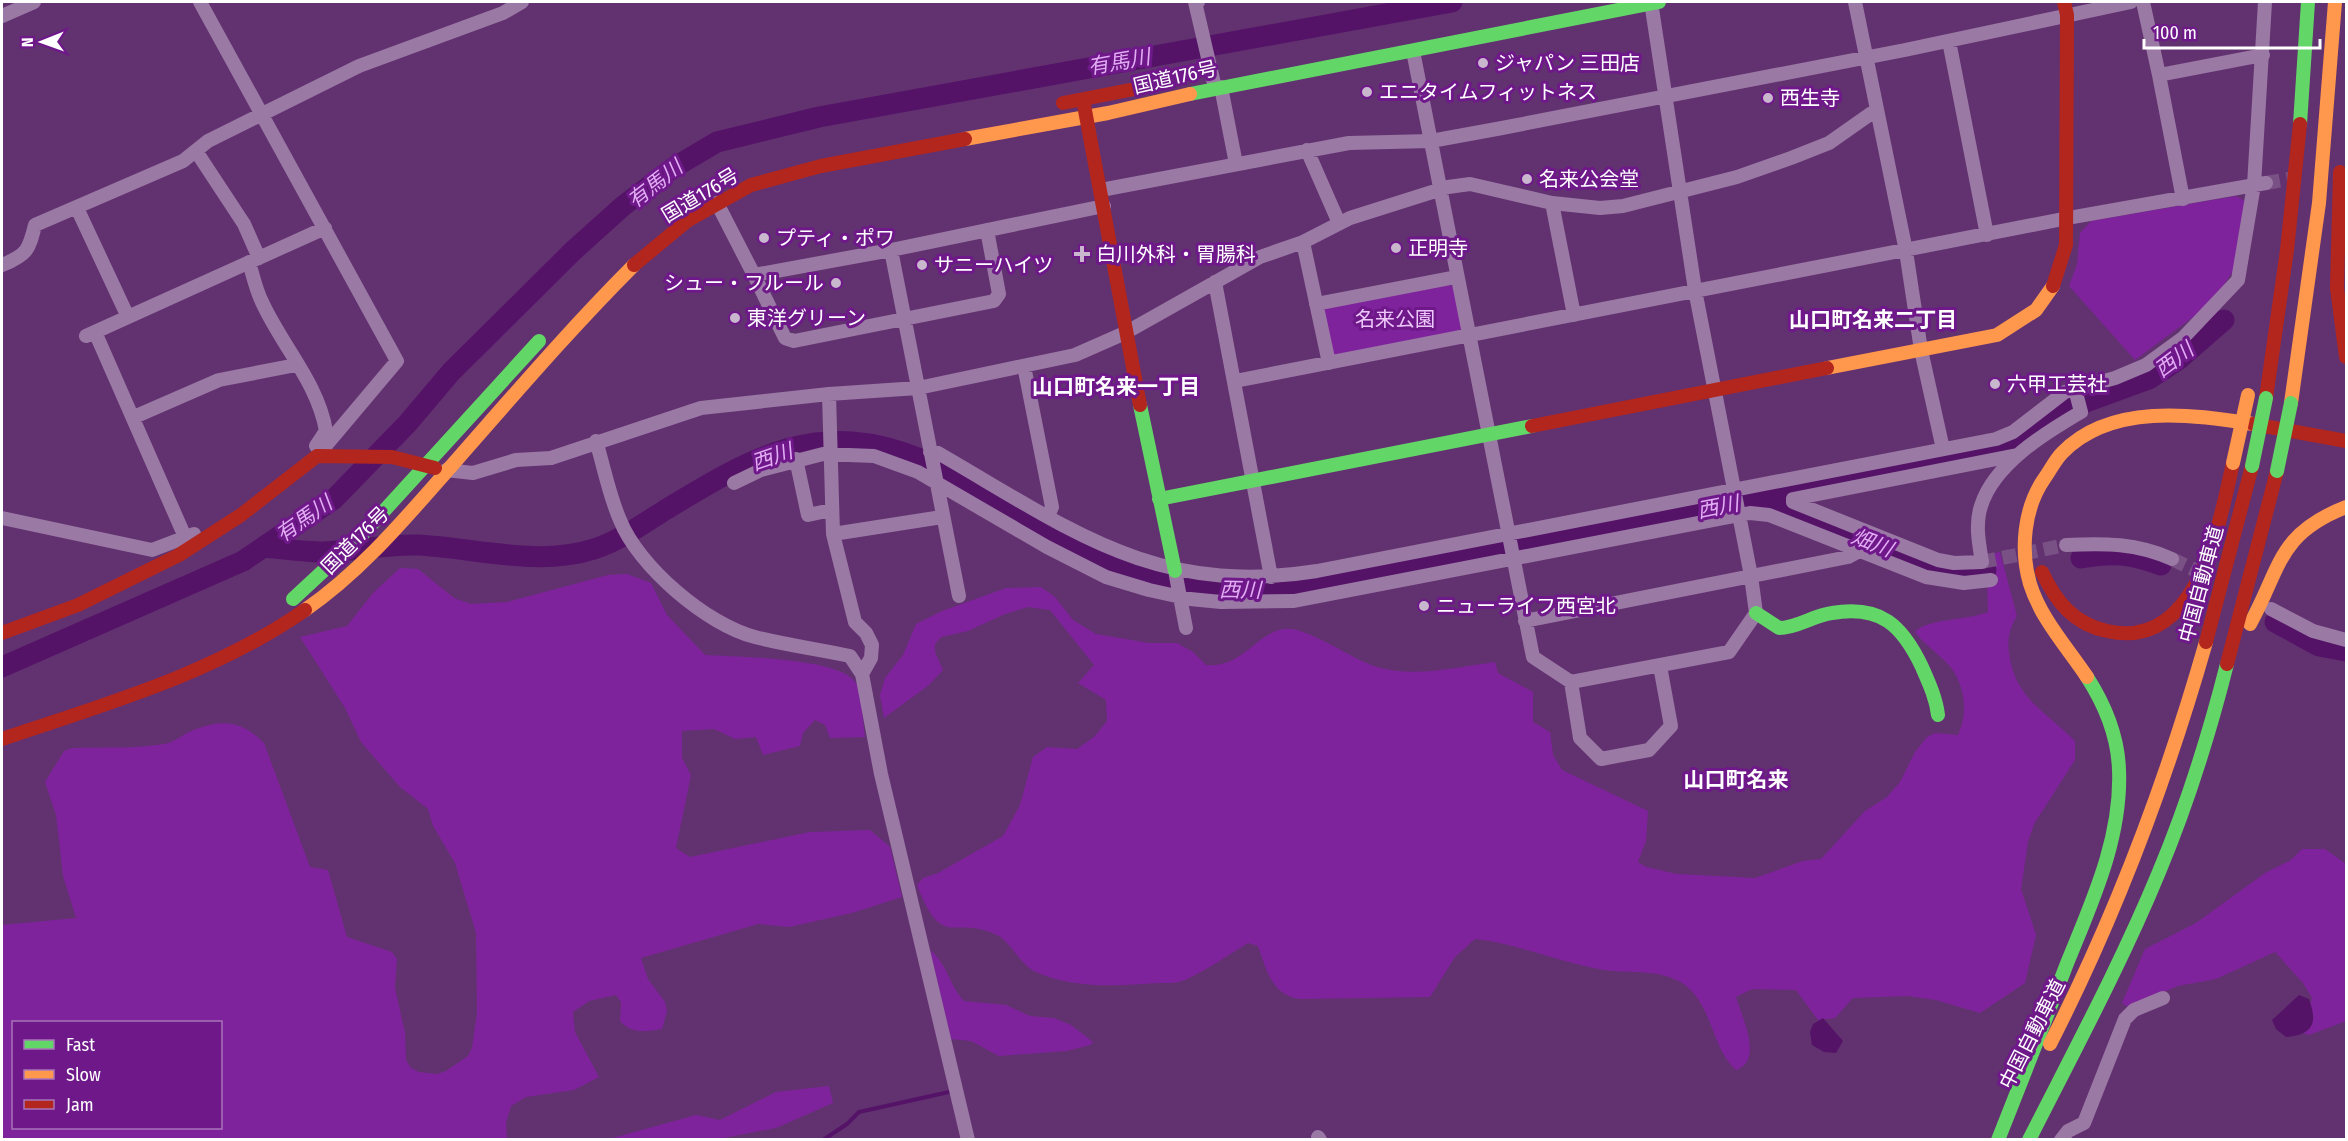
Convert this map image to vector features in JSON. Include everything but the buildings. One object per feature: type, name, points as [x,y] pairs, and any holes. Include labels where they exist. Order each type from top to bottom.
[{"type":"main road","name":"国道176号","points":[[2,739],[120,699],[224,657],[282,626],[334,590],[395,530],[585,314],[641,258],[687,221],[752,185],[821,166],[1086,116],[1214,77],[1413,51],[1654,2]]},
{"type":"main road","name":"中国自動車道","points":[[1998,1140],[2059,1028],[2101,938],[2146,828],[2221,592],[2266,398],[2288,262],[2304,111],[2308,2]]},
{"type":"main road","points":[[2336,2],[2341,101]]},
{"type":"main road","points":[[2030,1137],[2118,963],[2159,872],[2191,788],[2230,656],[2277,471],[2291,403],[2319,212],[2328,130],[2336,2]]},
{"type":"main road","points":[[1159,499],[1997,335],[2028,320],[2038,311],[2062,267],[2068,218],[2065,8]]},
{"type":"main road","name":"国道176号","points":[[1050,106],[1154,85]]},
{"type":"main road","points":[[1083,99],[1125,333],[1175,571]]},
{"type":"main road","points":[[813,153],[881,140]]},
{"type":"main road","points":[[2341,153],[2336,278],[2339,325],[2346,357]]},
{"type":"main road","name":"国道176号","points":[[736,177],[755,169]]},
{"type":"main road","name":"国道176号","points":[[282,607],[316,580],[371,530],[424,466],[552,328]]},
{"type":"main road","points":[[2257,366],[2277,328]]},
{"type":"main road","points":[[2249,390],[2233,463],[2215,538],[2202,573],[2187,599],[2161,624],[2118,635],[2088,627],[2066,613],[2050,592],[2040,557],[2038,543],[2043,507],[2064,471],[2102,440],[2126,432],[2155,428],[2210,431],[2319,451]]},
{"type":"main road","points":[[1998,1140],[2097,888],[2110,848],[2119,806],[2118,756],[2112,726],[2099,698],[2045,616],[2031,586],[2027,570],[2024,546],[2027,519],[2044,475],[2081,437],[2106,424],[2150,415],[2214,419],[2346,441]]},
{"type":"main road","points":[[2,633],[78,605],[155,568],[210,536],[318,458],[392,457],[446,470]]},
{"type":"main road","points":[[2230,656],[2256,614],[2277,564],[2294,540],[2323,515],[2346,507]]},
{"type":"main road","points":[[1756,613],[1774,627],[1785,628],[1794,622],[1829,612],[1858,610],[1882,615],[1894,622],[1908,637],[1938,705],[1938,715]]},
{"type":"main road","points":[[238,633],[257,623]]},
{"type":"street","points":[[2,16],[34,2]]},
{"type":"street","points":[[196,151],[244,224],[254,260],[261,301],[296,364],[305,375],[324,420],[326,431],[322,440],[311,450],[318,458],[397,361],[200,2]]},
{"type":"street","points":[[2,266],[18,259],[29,248],[35,225],[183,161],[208,141],[358,66],[502,13],[522,2]]},
{"type":"street","points":[[1413,51],[1533,657],[1571,682],[1729,652],[1756,613],[1735,491],[1695,290],[1654,2]]},
{"type":"street","points":[[1856,2],[1906,251],[1921,350],[1943,449]]},
{"type":"street","points":[[1101,190],[1349,143],[1431,141],[1949,41],[2065,8],[2131,2]]},
{"type":"street","points":[[2143,2],[2183,199]]},
{"type":"street","points":[[930,452],[938,453],[1111,551],[1175,571],[1222,576],[1271,577],[1317,571],[1735,491],[1996,438],[2013,432],[2065,392],[2076,391],[2146,366],[2183,338],[2238,280],[2260,184],[2265,2]]},
{"type":"street","points":[[1198,7],[1236,164]]},
{"type":"street","points":[[1949,41],[1986,235]]},
{"type":"street","points":[[2159,75],[2263,55]]},
{"type":"street","points":[[446,470],[473,473],[516,460],[551,458],[596,441],[701,408],[829,394],[918,388],[1090,350],[1125,333],[1260,257],[1303,242],[1339,224],[1439,191],[1470,184],[1552,203],[1610,208],[1737,177],[1829,143],[1876,110]]},
{"type":"street","points":[[1307,150],[1339,224]]},
{"type":"street","points":[[1234,381],[1469,337],[1695,290],[2068,218],[2260,184]]},
{"type":"street","points":[[717,203],[785,338],[794,341],[994,301],[999,294],[987,230]]},
{"type":"street","points":[[1552,203],[1574,315]]},
{"type":"street","points":[[754,275],[891,250],[1104,206]]},
{"type":"street","points":[[76,208],[128,317]]},
{"type":"street","points":[[185,537],[134,417],[91,334],[325,228]]},
{"type":"street","points":[[1303,242],[1329,363]]},
{"type":"street","points":[[891,250],[959,596]]},
{"type":"street","points":[[1316,304],[1456,277]]},
{"type":"street","points":[[1215,282],[1271,577]]},
{"type":"street","points":[[134,417],[219,380],[296,364]]},
{"type":"street","points":[[1024,366],[1052,507],[1048,516]]},
{"type":"street","points":[[734,483],[761,470],[796,459],[849,454],[885,459],[918,472],[1080,565],[1106,577],[1180,598],[1221,602],[1294,601],[1739,513],[1769,515],[1938,560],[1953,563],[1982,562],[1978,530],[1981,507],[1989,491],[2017,455],[2047,432],[2081,412],[2076,391]]},
{"type":"street","points":[[829,394],[833,534],[855,622],[866,633],[872,645],[871,658],[862,674]]},
{"type":"street","points":[[596,441],[620,521],[631,540],[678,595],[706,614],[752,637],[850,657],[862,674],[881,774],[968,1140]]},
{"type":"street","points":[[1991,580],[1948,582],[1926,577],[1793,502],[1793,499],[2017,455]]},
{"type":"street","points":[[796,459],[808,515],[831,510]]},
{"type":"street","points":[[833,534],[942,517]]},
{"type":"street","points":[[2,518],[64,534],[152,550],[198,532],[210,536]]},
{"type":"street","points":[[1525,621],[1848,557],[1865,542]]},
{"type":"street","points":[[2066,545],[2110,543],[2152,550],[2172,559]]},
{"type":"street","points":[[1175,571],[1185,627]]},
{"type":"street","points":[[2271,609],[2313,631],[2346,640]]},
{"type":"street","points":[[1571,682],[1580,738],[1601,759],[1649,750],[1671,726],[1660,666]]},
{"type":"street","points":[[2061,1140],[2067,1131],[2084,1123],[2126,1018],[2134,1010],[2163,998]]},
{"type":"green space","points":[[2236,196],[2245,201],[2233,271],[2212,303],[2135,360],[2069,286],[2077,264],[2080,233],[2091,221]]},
{"type":"green space","name":"名来公園","points":[[1444,283],[1454,287],[1462,328],[1458,333],[1336,357],[1330,352],[1322,311],[1326,305]]},
{"type":"green space","points":[[2000,552],[2017,616],[2011,629],[2008,647],[2012,668],[2024,692],[2075,741],[2075,760],[2034,824],[2028,842],[2021,889],[2036,935],[2025,983],[1980,1013],[1936,1000],[1908,996],[1853,998],[1835,1018],[1818,1020],[1796,990],[1752,989],[1736,997],[1750,1048],[1749,1057],[1744,1065],[1736,1070],[1722,1051],[1707,1016],[1694,994],[1685,985],[1666,976],[1589,967],[1508,945],[1475,939],[1455,957],[1430,997],[1300,999],[1290,997],[1283,993],[1272,980],[1258,946],[1248,943],[1201,972],[1179,982],[1081,984],[1050,977],[1030,969],[997,935],[982,930],[942,925],[926,906],[917,885],[923,878],[938,873],[1003,836],[1020,805],[1033,757],[1047,747],[1077,749],[1094,737],[1107,721],[1106,700],[1078,683],[1094,665],[1050,610],[1028,607],[1005,614],[968,631],[941,637],[935,644],[935,652],[943,670],[929,685],[884,718],[880,695],[885,678],[903,655],[916,624],[942,611],[1006,588],[1041,587],[1055,597],[1073,620],[1096,634],[1149,643],[1177,643],[1193,652],[1206,665],[1230,661],[1265,637],[1284,629],[1294,629],[1305,633],[1367,663],[1391,670],[1436,671],[1495,662],[1498,673],[1533,692],[1533,722],[1550,732],[1553,755],[1562,770],[1648,811],[1646,841],[1638,862],[1646,867],[1677,874],[1755,878],[1803,861],[1821,859],[1865,811],[1887,797],[1900,782],[1915,752],[1927,737],[1935,733],[1958,735],[1964,706],[1957,677],[1945,661],[1915,632],[1937,622],[1988,612],[1986,555]]},
{"type":"green space","points":[[400,568],[418,569],[454,598],[471,604],[507,602],[608,575],[627,574],[651,583],[667,615],[705,655],[810,663],[846,674],[858,688],[865,737],[830,738],[825,725],[815,720],[803,733],[800,746],[763,755],[756,737],[735,739],[714,729],[682,731],[682,758],[691,775],[676,848],[690,857],[810,832],[870,830],[890,847],[902,897],[852,913],[789,927],[758,924],[641,958],[648,979],[665,1002],[667,1011],[662,1029],[639,1031],[624,1025],[620,1021],[621,1002],[616,995],[589,1001],[573,1012],[575,1032],[599,1077],[574,1090],[526,1097],[511,1106],[506,1123],[507,1139],[2,1139],[2,925],[76,918],[63,876],[56,815],[45,782],[64,751],[72,748],[153,746],[171,742],[189,732],[220,723],[247,729],[255,735],[264,743],[310,867],[328,870],[347,937],[392,952],[397,959],[395,988],[405,1033],[406,1060],[411,1068],[419,1072],[437,1074],[446,1071],[468,1056],[472,1048],[477,1013],[476,933],[455,863],[433,826],[428,809],[400,787],[361,742],[345,708],[300,637],[347,626],[373,593]]},
{"type":"green space","points":[[2302,849],[2325,849],[2346,864],[2346,1021],[2309,1035],[2303,1033],[2312,998],[2303,983],[2275,952],[2216,979],[2178,986],[2128,1007],[2122,1003],[2145,949],[2196,923],[2265,873],[2291,860]]},
{"type":"green space","points":[[930,950],[941,962],[964,1001],[1006,1005],[1030,1016],[1054,1018],[1071,1025],[1093,1042],[1090,1045],[1067,1051],[999,1056],[971,1041],[951,1039]]},
{"type":"green space","points":[[829,1086],[833,1103],[776,1128],[718,1139],[609,1139],[696,1115],[720,1120],[776,1092]]},
{"type":"shaded area","points":[[2299,995],[2309,999],[2313,1021],[2308,1030],[2302,1034],[2286,1037],[2276,1029],[2272,1020]]},
{"type":"shaded area","points":[[1823,1018],[1843,1041],[1836,1053],[1824,1052],[1812,1045],[1810,1032],[1813,1024]]},
{"type":"waterway","name":"有馬川","points":[[2,667],[243,561],[334,499],[407,424],[451,372],[574,250],[623,206],[673,168],[717,142],[819,117],[1452,2]]},
{"type":"waterway","name":"西川","points":[[264,547],[323,552],[418,545],[506,555],[573,554],[613,542],[697,491],[758,459],[788,449],[819,443],[851,442],[886,447],[923,460],[1089,556],[1127,570],[1196,589],[1277,593],[1303,590],[2008,449],[2067,409],[2149,379],[2178,360],[2224,320]]},
{"type":"waterway","name":"畑川","points":[[1761,500],[1838,533],[1932,567],[1948,571],[1986,570]]},
{"type":"waterway","name":"畑川","points":[[2081,558],[2122,555],[2161,565]]},
{"type":"waterway","name":"畑川","points":[[2275,622],[2319,646],[2346,651]]},
{"type":"waterway","points":[[823,1140],[847,1124],[859,1112],[949,1092]]},
{"type":"tunnel","points":[[2266,183],[2300,177]]},
{"type":"tunnel","points":[[1982,562],[2066,545]]},
{"type":"tunnel","points":[[2172,559],[2205,575]]},
{"type":"traffic: fast","points":[[1190,94],[1659,2]]},
{"type":"traffic: fast","points":[[2300,124],[2308,2]]},
{"type":"traffic: fast","points":[[293,599],[362,535],[539,341]]},
{"type":"traffic: fast","points":[[2252,466],[2266,398]]},
{"type":"traffic: fast","points":[[2277,471],[2291,403]]},
{"type":"traffic: fast","points":[[1140,405],[1175,571]]},
{"type":"traffic: fast","points":[[1159,499],[1532,426]]},
{"type":"traffic: fast","points":[[1756,613],[1779,628],[1792,626],[1825,614],[1849,611],[1877,615],[1888,621],[1898,629],[1922,667],[1932,691],[1938,715]]},
{"type":"traffic: fast","points":[[2029,1140],[2113,974],[2159,872],[2197,770],[2227,664]]},
{"type":"traffic: fast","points":[[1998,1140],[2095,895],[2116,821],[2119,796],[2116,745],[2105,710],[2087,677]]},
{"type":"traffic: slow","points":[[2291,403],[2319,203],[2335,2]]},
{"type":"traffic: slow","points":[[965,139],[1108,113],[1190,94]]},
{"type":"traffic: slow","points":[[305,610],[366,560],[565,338],[634,265]]},
{"type":"traffic: slow","points":[[1827,368],[1997,335],[2036,310],[2053,286]]},
{"type":"traffic: slow","points":[[2233,463],[2248,395]]},
{"type":"traffic: slow","points":[[2087,677],[2041,609],[2027,571],[2025,543],[2028,516],[2037,490],[2055,462],[2081,437],[2104,426],[2127,419],[2153,416],[2204,417],[2253,424]]},
{"type":"traffic: slow","points":[[2250,624],[2276,569],[2293,541],[2323,517],[2346,507]]},
{"type":"traffic: slow","points":[[2050,1044],[2097,946],[2138,847],[2174,746],[2206,642]]},
{"type":"traffic: jam","points":[[2053,286],[2066,245],[2067,15],[2064,2]]},
{"type":"traffic: jam","points":[[1063,103],[1145,87]]},
{"type":"traffic: jam","points":[[1084,105],[1140,405]]},
{"type":"traffic: jam","points":[[2266,398],[2287,250],[2300,124]]},
{"type":"traffic: jam","points":[[634,265],[687,221],[751,185],[821,166],[965,139]]},
{"type":"traffic: jam","points":[[2340,172],[2337,288],[2346,357]]},
{"type":"traffic: jam","points":[[1532,426],[1827,368]]},
{"type":"traffic: jam","points":[[2253,424],[2346,441]]},
{"type":"traffic: jam","points":[[2,633],[78,605],[179,555],[241,515],[317,456],[392,457],[435,468]]},
{"type":"traffic: jam","points":[[2042,572],[2053,593],[2067,610],[2095,628],[2107,631],[2138,632],[2163,622],[2183,603],[2199,578],[2220,518],[2233,463]]},
{"type":"traffic: jam","points":[[2206,642],[2252,466]]},
{"type":"traffic: jam","points":[[2227,664],[2277,471]]},
{"type":"traffic: jam","points":[[2,739],[120,699],[197,669],[234,652],[305,610]]},
{"type":"place","name":"ジャパン 三田店","points":[[1483,63]]},
{"type":"place","name":"エニタイムフィットネス","points":[[1367,92]]},
{"type":"place","name":"西生寺","points":[[1768,98]]},
{"type":"place","name":"名来公会堂","points":[[1527,179]]},
{"type":"place","name":"プティ・ポワ","points":[[764,238]]},
{"type":"place","name":"正明寺","points":[[1396,248]]},
{"type":"place","name":"白川外科・胃腸科","points":[[1082,254]]},
{"type":"place","name":"サニーハイツ","points":[[922,265]]},
{"type":"place","name":"シュー・フルール","points":[[836,283]]},
{"type":"place","name":"東洋グリーン","points":[[735,318]]},
{"type":"place","name":"六甲工芸社","points":[[1995,384]]},
{"type":"place","name":"ニューライフ西宮北","points":[[1424,606]]},
{"type":"district","name":"山口町名来二丁目","points":[[1873,320]]},
{"type":"district","name":"山口町名来一丁目","points":[[1116,387]]},
{"type":"district","name":"山口町名来","points":[[1736,780]]}]
